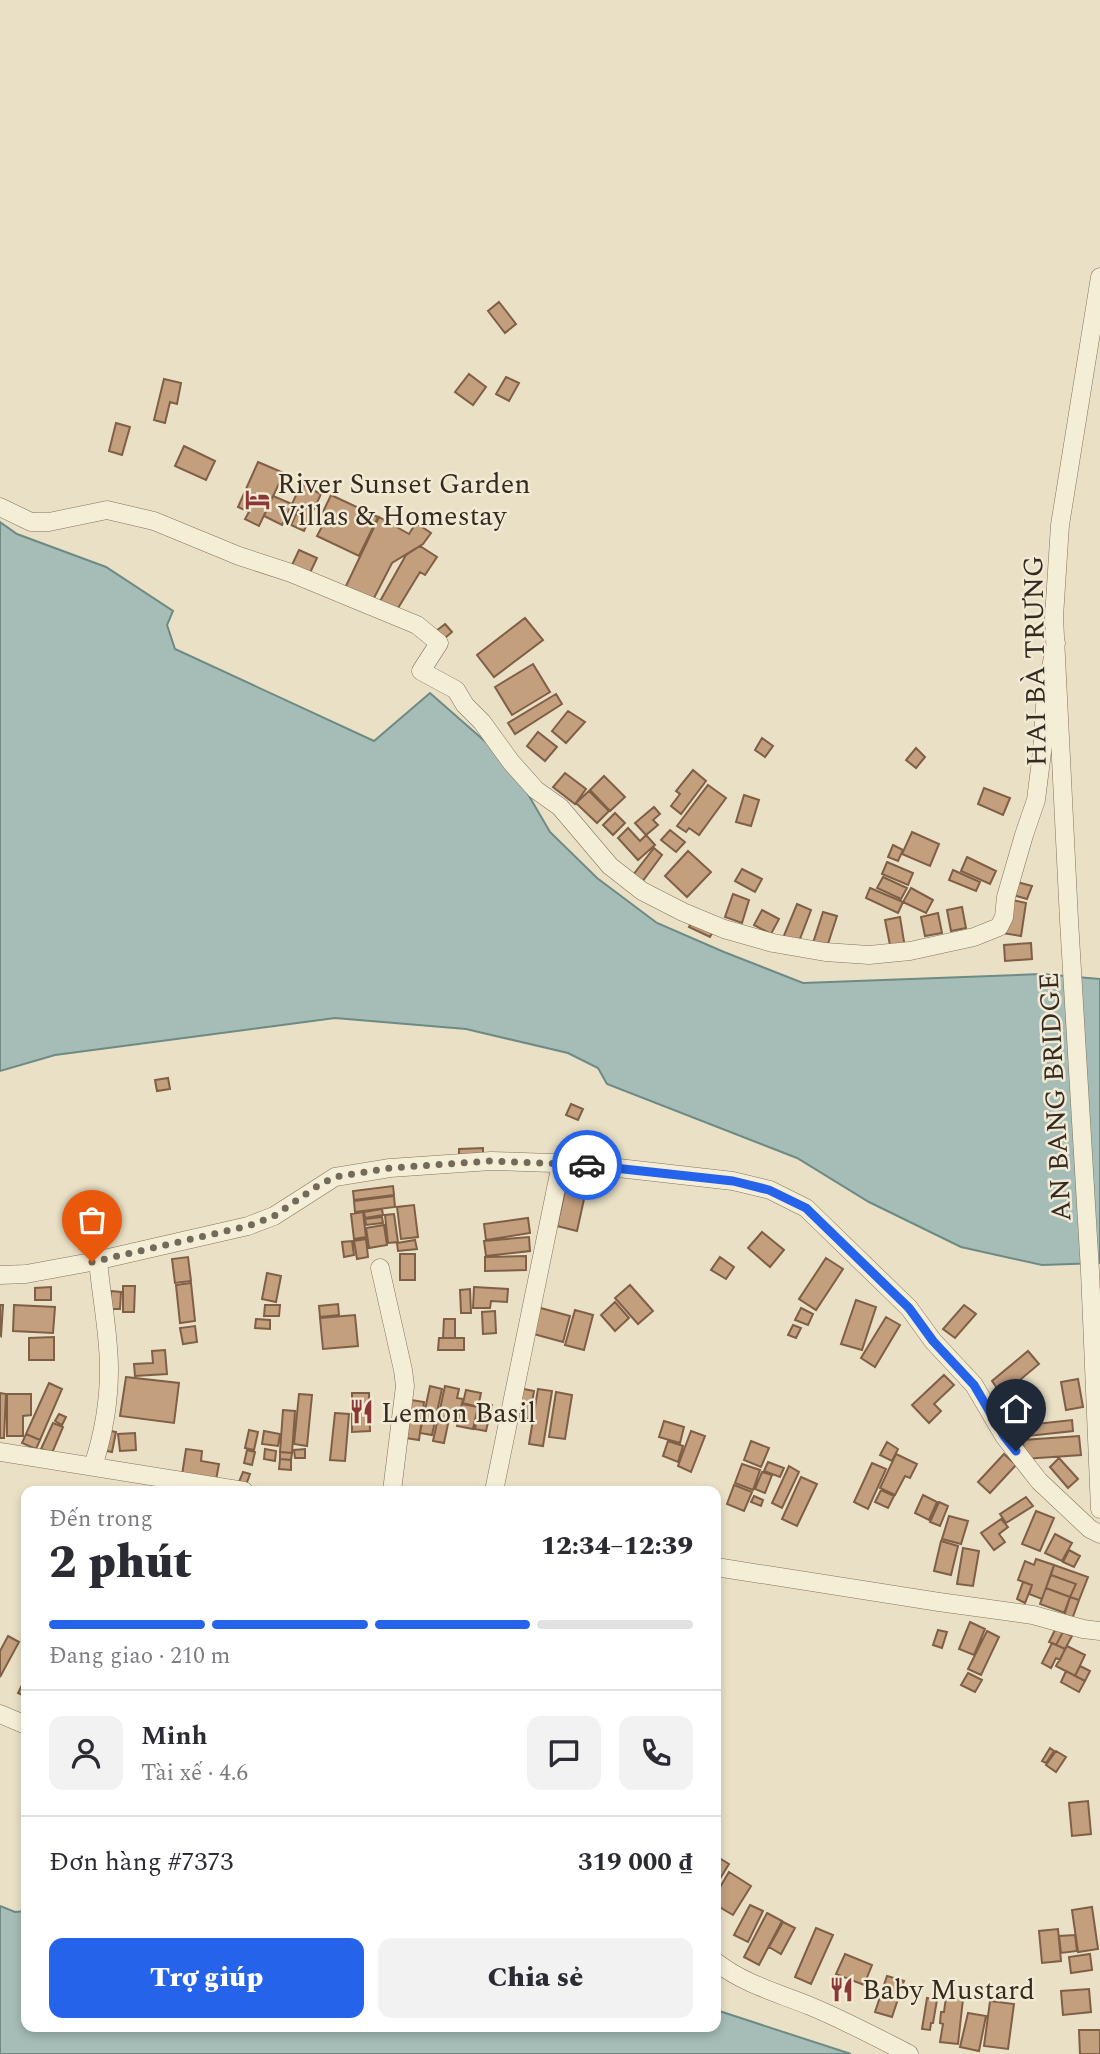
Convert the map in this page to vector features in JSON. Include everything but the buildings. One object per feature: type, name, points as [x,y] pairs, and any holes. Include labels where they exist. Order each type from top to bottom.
[{"type":"street","name":"HAI BÀ TRƯNG","points":[[1069,920],[1055,583],[1060,525],[1100,277]]},
{"type":"street","points":[[0,507],[31,522],[49,522],[107,510],[154,521],[417,625],[439,643],[421,671],[456,690],[511,762],[536,790],[560,807],[610,866],[642,891],[724,929],[773,943],[825,952],[869,955],[910,951],[974,937],[999,926],[1004,917],[1006,897],[1036,800],[1046,692],[1056,643]]},
{"type":"street","name":"AN BANG BRIDGE","points":[[1069,920],[1099,1462]]},
{"type":"street","points":[[0,1275],[26,1274],[98,1260],[248,1226],[274,1216],[335,1177],[390,1168],[491,1161],[583,1164],[733,1181],[769,1190],[806,1208],[909,1308],[933,1341],[974,1385],[1004,1436],[1039,1481],[1090,1529],[1100,1534]]},
{"type":"street","points":[[495,1486],[561,1164]]},
{"type":"street","points":[[93,1466],[98,1450],[109,1369],[98,1260]]},
{"type":"street","points":[[380,1268],[405,1386],[392,1486]]},
{"type":"street","points":[[0,1452],[214,1486]]},
{"type":"street","points":[[1099,1462],[1100,1509]]},
{"type":"street","points":[[721,1568],[1033,1615],[1100,1631]]},
{"type":"street","points":[[0,1714],[21,1723]]},
{"type":"street","points":[[721,1966],[767,1990],[810,2006],[909,2054]]},
{"type":"water","points":[[0,522],[17,534],[106,567],[173,611],[167,625],[175,649],[374,741],[430,693],[488,744],[518,777],[550,832],[597,878],[657,923],[724,952],[803,983],[1042,974],[1100,979],[1100,1263],[1042,1265],[961,1247],[869,1202],[797,1158],[607,1084],[598,1068],[568,1053],[466,1029],[335,1018],[55,1055],[0,1071]]},
{"type":"water","points":[[0,1906],[21,1911],[21,2032],[721,2032],[721,2012],[851,2054],[0,2054]]},
{"type":"way so far","points":[[92,1262],[248,1226],[274,1216],[335,1177],[390,1168],[491,1161],[587,1165]]},
{"type":"place","name":"River Sunset Garden Villas & Homestay","points":[[257,499]]},
{"type":"place","name":"Lemon Basil","points":[[361,1412]]},
{"type":"place","name":"Baby Mustard","points":[[842,1989]]},
{"type":"route","points":[[587,1165],[733,1181],[769,1190],[806,1208],[909,1308],[933,1341],[974,1385],[1016,1451]]}]
